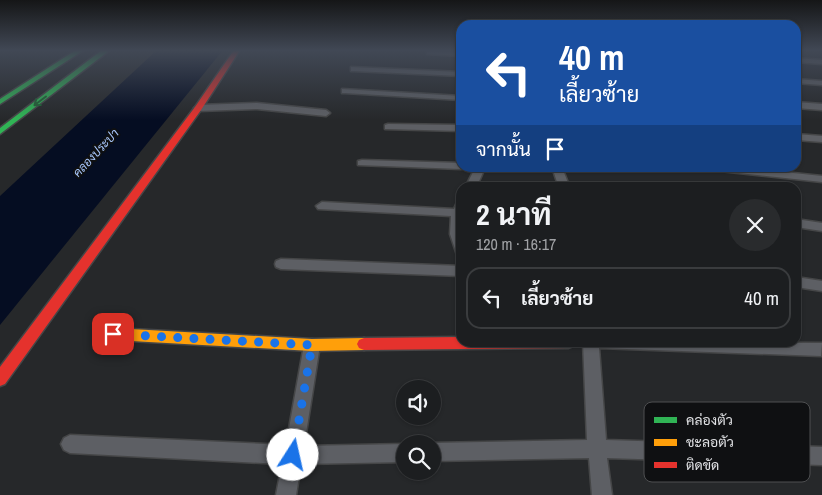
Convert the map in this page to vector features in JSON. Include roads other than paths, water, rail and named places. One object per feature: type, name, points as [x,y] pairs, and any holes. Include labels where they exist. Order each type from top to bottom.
[{"type":"main road","points":[[0,102],[45,73]]},
{"type":"main road","points":[[0,112],[51,73]]},
{"type":"main road","points":[[0,132],[77,73]]},
{"type":"main road","points":[[0,379],[221,73]]},
{"type":"main road","points":[[113,334],[312,345],[456,343]]},
{"type":"street","points":[[432,73],[456,74]]},
{"type":"street","points":[[801,81],[822,83]]},
{"type":"street","points":[[345,92],[456,98]]},
{"type":"street","points":[[801,105],[822,107]]},
{"type":"street","points":[[198,108],[257,106],[326,113]]},
{"type":"street","points":[[388,126],[456,128]]},
{"type":"street","points":[[801,137],[822,139]]},
{"type":"street","points":[[362,163],[456,166]]},
{"type":"street","points":[[757,172],[822,179]]},
{"type":"street","points":[[322,206],[456,209]]},
{"type":"street","points":[[801,224],[822,227]]},
{"type":"street","points":[[281,264],[456,271]]},
{"type":"street","points":[[801,283],[822,286]]},
{"type":"street","points":[[286,495],[312,345]]},
{"type":"street","points":[[591,347],[596,449],[602,495]]},
{"type":"street","points":[[757,347],[821,349]]},
{"type":"street","points":[[70,444],[293,455],[396,453]]},
{"type":"street","points":[[441,452],[596,449],[644,450]]},
{"type":"water","name":"คลองประปา","points":[[132,73],[204,73],[0,325],[0,196]]}]
